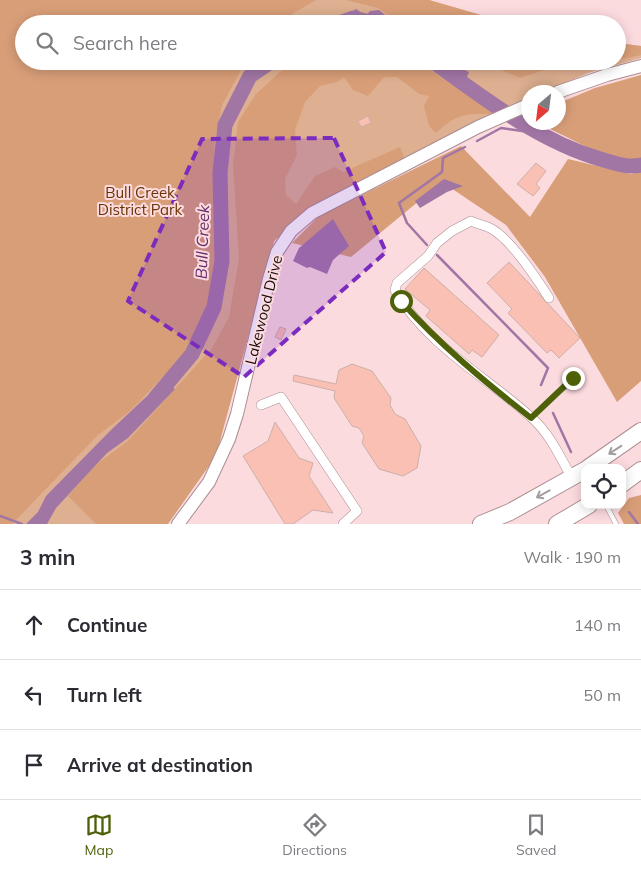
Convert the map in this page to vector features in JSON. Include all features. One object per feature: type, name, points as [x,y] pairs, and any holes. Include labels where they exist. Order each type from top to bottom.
[{"type":"highway","points":[[594,464],[641,431]]},
{"type":"highway","points":[[626,481],[641,470]]},
{"type":"highway","points":[[480,524],[510,512],[579,474]]},
{"type":"highway","points":[[556,524],[582,509]]},
{"type":"street","points":[[626,70],[641,66]]},
{"type":"street","points":[[566,89],[626,70]]},
{"type":"street","name":"Lakewood Drive","points":[[178,524],[209,482],[226,446],[237,414],[269,278],[277,252],[291,231],[312,213],[478,127],[521,108]]},
{"type":"street","points":[[549,298],[532,271],[509,245],[492,229],[471,221],[452,231],[437,243],[428,256],[397,283],[395,290],[401,301],[428,332],[490,386],[531,418],[546,433],[579,474]]},
{"type":"street","points":[[261,405],[281,397],[356,510],[343,524]]},
{"type":"lane","points":[[531,418],[573,378]]},
{"type":"lane","points":[[608,509],[616,524]]},
{"type":"highlighted area","points":[[334,138],[386,252],[244,377],[128,301],[202,139]]},
{"type":"green space","name":"Bull Creek District Park","points":[[0,0],[429,0],[481,15],[15,15],[15,70],[599,70],[560,85],[521,85],[521,103],[303,214],[274,241],[263,277],[168,524],[0,524]]},
{"type":"green space","points":[[0,0],[316,0],[291,15],[15,15],[15,70],[241,70],[222,105],[214,144],[217,260],[211,296],[186,353],[130,411],[98,435],[12,524],[0,524]]},
{"type":"green space","points":[[346,0],[429,0],[481,15],[388,15],[378,8]]},
{"type":"green space","name":"Bull Creek District Park","points":[[626,44],[641,46],[641,58],[626,62]]},
{"type":"green space","points":[[626,44],[641,46],[641,55],[626,58]]},
{"type":"green space","points":[[282,70],[430,70],[495,114],[469,114],[450,121],[436,133],[429,126],[424,106],[429,96],[419,94],[397,77],[384,77],[368,96],[353,90],[344,77],[337,82],[320,86],[305,102],[295,130],[297,155],[285,179],[286,195],[296,204],[315,176],[335,167],[343,172],[400,147],[405,160],[303,214],[274,241],[216,456],[168,524],[96,524],[68,496],[97,464],[128,441],[212,348],[229,317],[239,259],[233,165],[238,122],[256,94]]},
{"type":"green space","points":[[502,70],[544,70],[520,78]]},
{"type":"green space","points":[[641,75],[641,161],[623,165],[552,130],[566,130],[566,100],[595,88]]},
{"type":"green space","points":[[461,146],[530,217],[568,159],[631,174],[641,172],[641,381],[617,402],[545,277],[506,225],[442,182],[351,257],[292,243],[319,216]]},
{"type":"green space","points":[[641,495],[641,524],[624,524],[618,513],[621,509],[626,509],[626,502],[629,498]]},
{"type":"shaded area","points":[[356,9],[365,15],[348,15]]},
{"type":"shaded area","points":[[379,10],[385,15],[367,15],[370,11]]},
{"type":"shaded area","points":[[439,70],[465,70],[469,72],[463,87]]},
{"type":"shaded area","points":[[444,179],[463,186],[447,192],[420,208],[415,201]]},
{"type":"shaded area","points":[[333,219],[349,246],[333,260],[327,274],[310,267],[307,268],[293,261],[299,248]]},
{"type":"shaded area","points":[[164,380],[175,389],[128,438],[107,453],[56,508],[47,524],[26,524],[38,512],[46,496]]},
{"type":"building","points":[[368,116],[371,123],[361,127],[358,121]]},
{"type":"building","points":[[536,163],[546,171],[536,184],[540,188],[533,196],[517,184]]},
{"type":"building","points":[[509,262],[580,338],[559,358],[551,350],[547,353],[508,313],[512,309],[487,283]]},
{"type":"building","points":[[424,268],[499,335],[482,357],[472,350],[469,354],[426,316],[430,310],[405,289]]},
{"type":"building","points":[[280,327],[286,329],[281,340],[275,337]]},
{"type":"building","points":[[352,364],[372,371],[391,398],[390,405],[395,414],[405,419],[421,446],[417,468],[403,476],[379,469],[362,443],[364,436],[359,428],[352,426],[334,398],[335,391],[293,381],[294,375],[336,384],[339,370]]},
{"type":"building","points":[[275,422],[299,458],[313,463],[309,476],[333,513],[313,510],[293,524],[285,524],[243,456],[268,441]]},
{"type":"waterway","name":"Bull Creek","points":[[155,398],[192,354],[214,307],[222,261],[220,173],[225,125],[250,76],[259,70]]},
{"type":"waterway","name":"Bull Creek","points":[[444,70],[512,117],[555,141],[600,159],[630,166],[641,165]]},
{"type":"waterway","points":[[477,141],[501,128],[536,133]]},
{"type":"waterway","points":[[427,245],[407,223],[399,203],[442,172],[443,158],[465,147]]},
{"type":"waterway","points":[[437,255],[548,368],[541,385]]},
{"type":"waterway","points":[[553,413],[571,452]]},
{"type":"waterway","points":[[629,512],[638,524]]},
{"type":"waterway","points":[[0,516],[22,524]]},
{"type":"route","points":[[401,301],[428,332],[490,386],[531,418],[573,378]]}]
